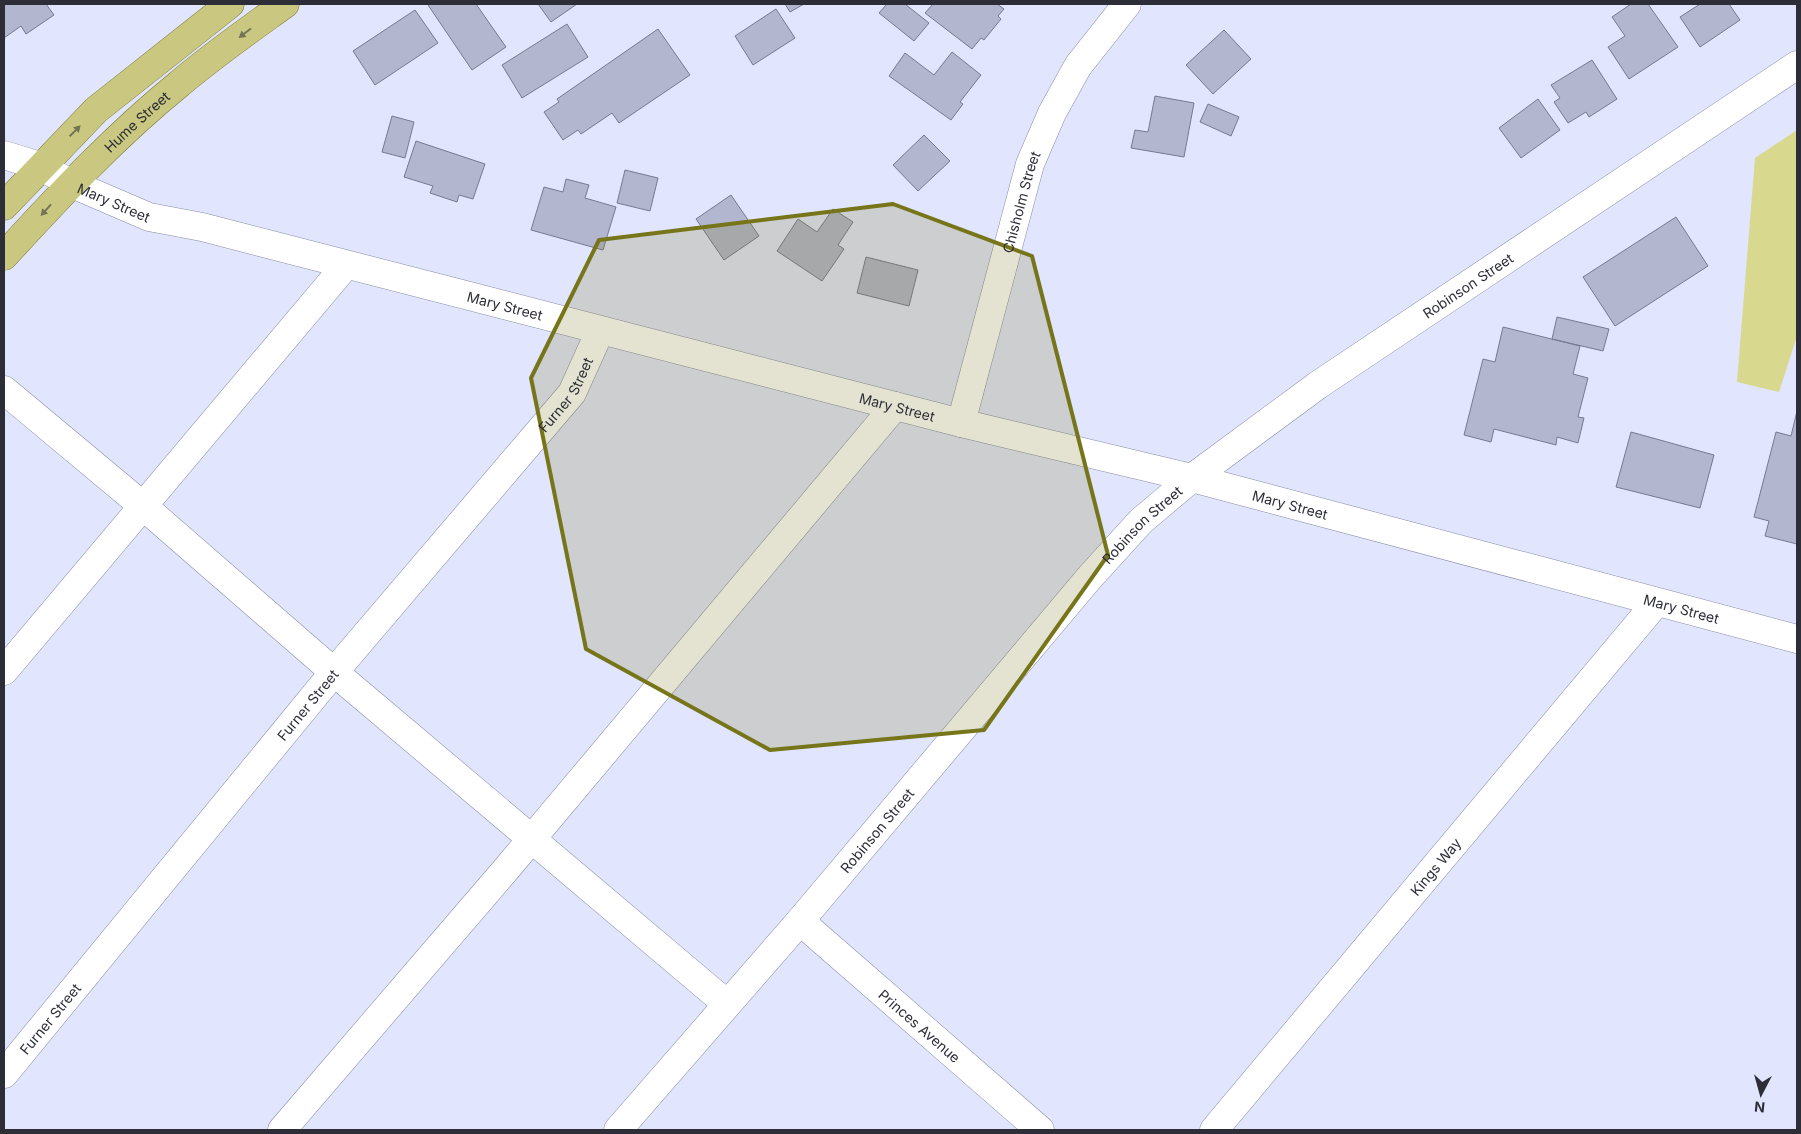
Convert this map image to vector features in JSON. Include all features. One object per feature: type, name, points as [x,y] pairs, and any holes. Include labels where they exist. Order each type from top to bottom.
[{"type":"main road","points":[[4,206],[40,166],[96,110],[230,4]]},
{"type":"main road","name":"Hume Street","points":[[4,256],[70,183],[179,84],[284,4]]},
{"type":"street","name":"Chisholm Street","points":[[961,423],[1030,164],[1052,113],[1078,66],[1127,4]]},
{"type":"street","name":"Robinson Street","points":[[618,1130],[800,921],[1090,577],[1141,521],[1192,478],[1318,385],[1797,65]]},
{"type":"street","name":"Mary Street","points":[[4,155],[40,166],[70,183],[148,216],[202,227],[961,423],[1192,478],[1797,640]]},
{"type":"street","points":[[4,671],[346,265]]},
{"type":"street","name":"Furner Street","points":[[4,1074],[334,672],[572,393],[600,331]]},
{"type":"street","points":[[4,390],[143,506],[334,672],[727,1004]]},
{"type":"street","points":[[282,1130],[532,839],[896,406]]},
{"type":"street","name":"Kings Way","points":[[1214,1130],[1656,603]]},
{"type":"street","name":"Princes Avenue","points":[[800,921],[1040,1130]]},
{"type":"highlighted area","points":[[893,204],[1032,256],[1108,555],[984,730],[770,750],[586,649],[531,378],[599,240]]},
{"type":"green space","points":[[1797,130],[1797,336],[1779,392],[1737,382],[1755,158]]},
{"type":"building","points":[[4,4],[46,4],[54,15],[26,34],[21,26],[4,38]]},
{"type":"building","points":[[476,4],[506,47],[472,70],[428,5]]},
{"type":"building","points":[[538,4],[577,4],[551,22]]},
{"type":"building","points":[[785,4],[804,4],[790,12]]},
{"type":"building","points":[[887,4],[905,4],[929,23],[914,41],[879,13]]},
{"type":"building","points":[[933,4],[997,4],[1004,9],[998,16],[1001,19],[984,40],[981,38],[972,49],[925,13]]},
{"type":"building","points":[[1631,4],[1648,4],[1678,47],[1629,79],[1608,47],[1625,36],[1612,17]]},
{"type":"building","points":[[1700,4],[1729,4],[1740,20],[1700,47],[1680,17]]},
{"type":"building","points":[[776,9],[795,38],[753,65],[735,36]]},
{"type":"building","points":[[415,10],[438,43],[375,85],[353,51]]},
{"type":"building","points":[[567,24],[588,57],[522,98],[502,65]]},
{"type":"building","points":[[658,29],[690,75],[619,123],[612,113],[581,134],[578,130],[563,140],[544,112],[559,102],[557,99]]},
{"type":"building","points":[[1224,30],[1251,59],[1213,94],[1186,65]]},
{"type":"building","points":[[952,52],[981,75],[960,102],[963,104],[951,120],[889,76],[905,53],[934,75]]},
{"type":"building","points":[[1592,60],[1617,99],[1589,117],[1586,112],[1568,123],[1554,102],[1560,98],[1551,85]]},
{"type":"building","points":[[1155,96],[1194,103],[1184,157],[1131,148],[1135,130],[1148,132]]},
{"type":"building","points":[[1538,99],[1560,130],[1521,158],[1499,128]]},
{"type":"building","points":[[1208,104],[1239,117],[1231,136],[1200,122]]},
{"type":"building","points":[[392,116],[414,122],[405,158],[382,152]]},
{"type":"building","points":[[924,135],[950,161],[918,191],[893,165]]},
{"type":"building","points":[[416,141],[485,164],[473,199],[459,195],[457,202],[430,193],[433,186],[404,177]]},
{"type":"building","points":[[625,170],[658,178],[650,211],[617,203]]},
{"type":"building","points":[[566,179],[589,185],[585,198],[616,207],[603,250],[531,230],[544,187],[563,192]]},
{"type":"building","points":[[731,195],[759,236],[724,260],[696,219]]},
{"type":"building","points":[[833,209],[853,222],[838,245],[844,249],[822,281],[777,251],[798,219],[817,232]]},
{"type":"building","points":[[1676,217],[1708,266],[1615,326],[1583,277]]},
{"type":"building","points":[[866,257],[918,270],[909,306],[857,293]]},
{"type":"building","points":[[1557,317],[1609,329],[1603,351],[1552,339]]},
{"type":"building","points":[[1503,327],[1580,346],[1573,374],[1588,378],[1578,417],[1584,418],[1578,443],[1557,437],[1556,445],[1494,429],[1491,442],[1464,435],[1483,359],[1495,362]]},
{"type":"building","points":[[1797,411],[1797,544],[1765,536],[1769,521],[1754,517],[1776,432],[1791,436]]},
{"type":"building","points":[[1631,432],[1714,455],[1700,508],[1616,487]]}]
